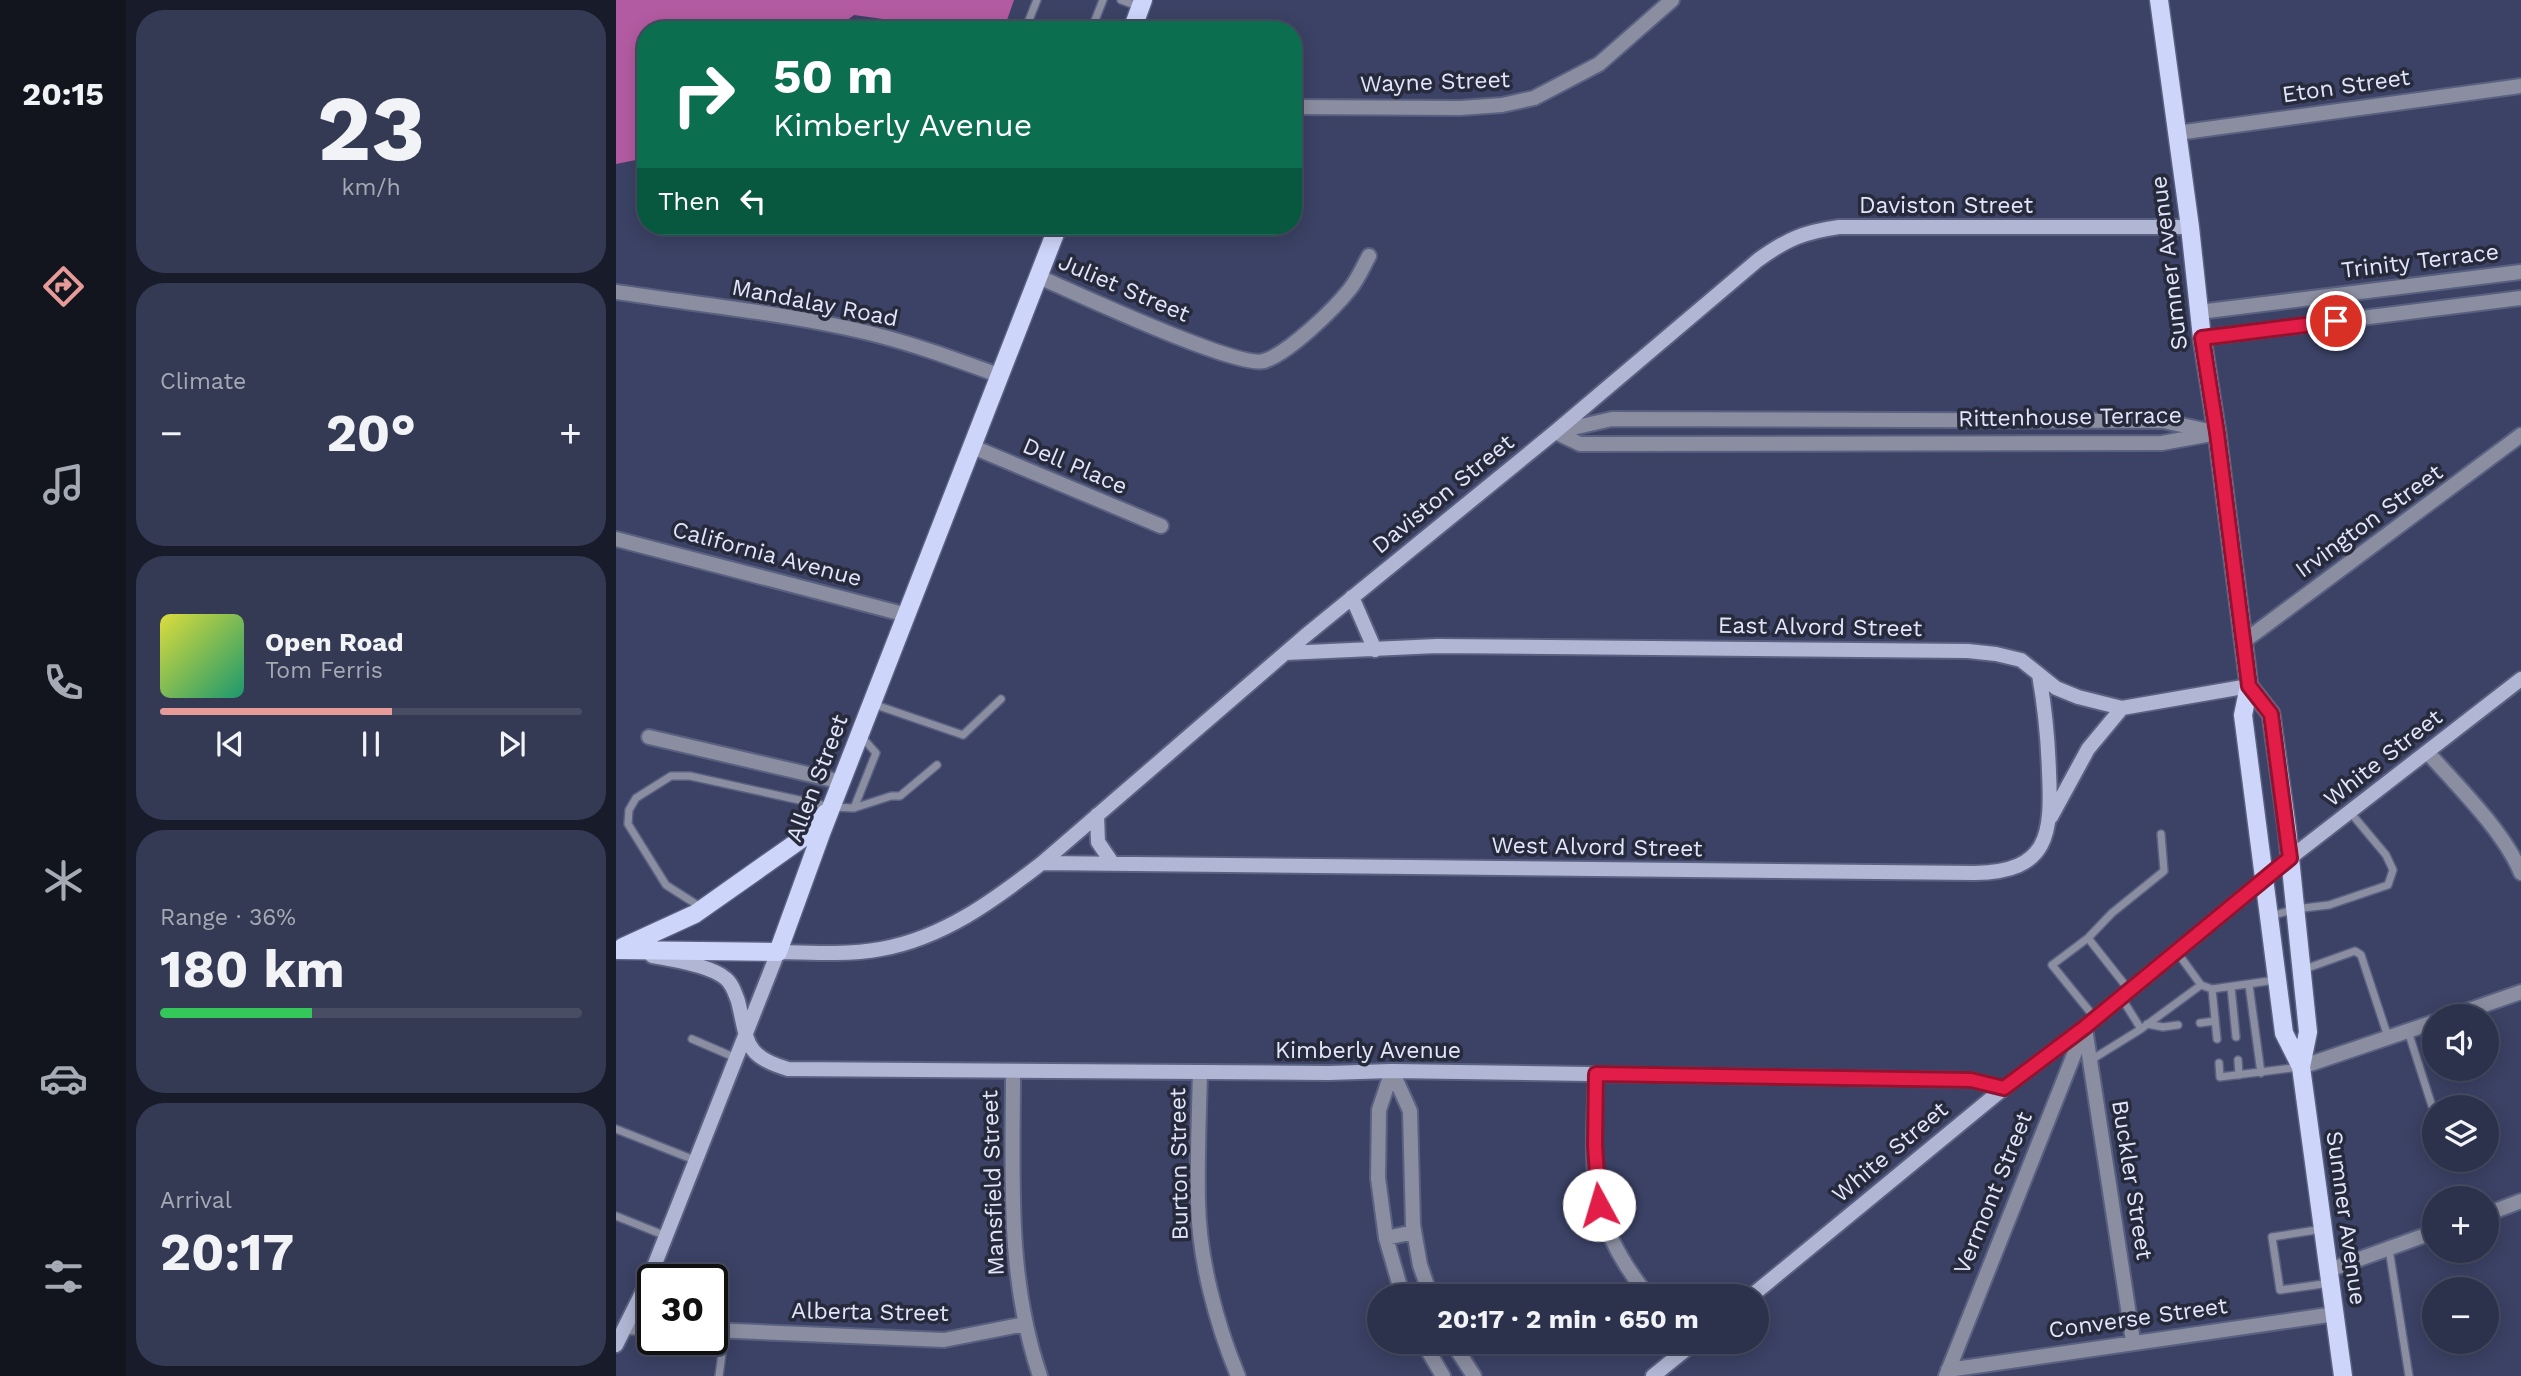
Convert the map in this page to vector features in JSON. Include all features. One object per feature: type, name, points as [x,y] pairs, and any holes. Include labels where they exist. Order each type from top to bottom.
[{"type":"main road","name":"Sumner Avenue","points":[[2159,0],[2249,686],[2243,715],[2284,1033],[2301,1067],[2343,1376]]},
{"type":"main road","points":[[1135,21],[1142,4]]},
{"type":"main road","name":"Daviston Street","points":[[778,952],[861,952],[881,949],[913,941],[980,908],[1042,863],[1352,597],[1783,242],[1804,233],[1839,227],[2190,227]]},
{"type":"main road","name":"Allen Street","points":[[616,1345],[645,1290],[697,1161],[831,807],[1055,235]]},
{"type":"main road","points":[[1352,597],[1375,650]]},
{"type":"main road","name":"East Alvord Street","points":[[1286,653],[1437,646],[1968,651],[1996,653],[2015,658],[2026,663],[2056,688],[2123,708],[2249,686]]},
{"type":"main road","name":"West Alvord Street","points":[[2039,676],[2046,723],[2051,817]]},
{"type":"main road","name":"White Street","points":[[1766,1284],[2290,858],[2521,679]]},
{"type":"main road","name":"Sumner Avenue","points":[[2249,686],[2271,714],[2290,858],[2308,1032],[2301,1067]]},
{"type":"main road","name":"West Alvord Street","points":[[1042,863],[1998,873],[2014,868],[2032,857],[2042,844],[2051,817],[2088,749],[2123,708]]},
{"type":"main road","points":[[616,950],[702,909],[800,840],[831,807]]},
{"type":"main road","points":[[1097,815],[1098,842],[1113,864]]},
{"type":"main road","points":[[616,950],[778,952]]},
{"type":"main road","points":[[616,950],[666,958],[722,975],[735,992],[745,1037]]},
{"type":"main road","name":"Kimberly Avenue","points":[[745,1037],[761,1059],[788,1069],[1596,1074],[1971,1080],[2004,1088]]},
{"type":"main road","points":[[1653,1376],[1678,1354]]},
{"type":"street","name":"Wayne Street","points":[[1302,107],[1460,108],[1502,105],[1534,98],[1598,64],[1672,0]]},
{"type":"street","name":"Eton Street","points":[[2177,132],[2521,86]]},
{"type":"street","name":"Juliet Street","points":[[1039,277],[1224,355],[1253,362],[1265,360],[1281,351],[1326,315],[1352,286],[1368,256]]},
{"type":"street","name":"Trinity Terrace","points":[[2199,312],[2521,272]]},
{"type":"street","name":"Mandalay Road","points":[[616,292],[803,320],[866,333],[930,351],[1001,376]]},
{"type":"street","points":[[2202,338],[2521,298]]},
{"type":"street","name":"Rittenhouse Terrace","points":[[1555,432],[1612,419],[1654,419],[2163,421],[2217,433]]},
{"type":"street","name":"Rittenhouse Terrace","points":[[1555,432],[1580,444],[2162,443],[2217,433]]},
{"type":"street","name":"Irvington Street","points":[[2243,642],[2521,435]]},
{"type":"street","name":"Dell Place","points":[[973,447],[1161,526]]},
{"type":"street","name":"California Avenue","points":[[616,539],[907,615]]},
{"type":"street","points":[[649,737],[842,782]]},
{"type":"street","points":[[2428,753],[2497,834],[2521,873]]},
{"type":"street","points":[[2486,1004],[2521,992]]},
{"type":"street","name":"Buckler Street","points":[[2090,1023],[2090,1060],[2133,1341]]},
{"type":"street","name":"Vermont Street","points":[[1947,1373],[2090,1023]]},
{"type":"street","points":[[2301,1067],[2422,1026]]},
{"type":"street","name":"Mansfield Street","points":[[1013,1071],[1012,1229],[1025,1324],[1040,1376]]},
{"type":"street","name":"Burton Street","points":[[1200,1072],[1198,1205],[1205,1263],[1217,1317],[1238,1376]]},
{"type":"street","points":[[1392,1072],[1410,1111],[1414,1232],[1427,1284]]},
{"type":"street","points":[[1392,1072],[1379,1110],[1378,1178],[1386,1238],[1399,1284]]},
{"type":"street","points":[[1596,1074],[1595,1145],[1599,1205],[1618,1251],[1638,1284]]},
{"type":"street","points":[[2499,1209],[2521,1201]]},
{"type":"street","points":[[1386,1238],[1414,1232]]},
{"type":"street","points":[[2330,1276],[2389,1248],[2422,1236]]},
{"type":"street","name":"Converse Street","points":[[1947,1373],[2133,1341],[2335,1314]]},
{"type":"street","name":"Alberta Street","points":[[728,1330],[944,1340],[1025,1324]]},
{"type":"street","points":[[626,1326],[637,1327]]},
{"type":"street","points":[[1429,1354],[1443,1376]]},
{"type":"street","points":[[1431,1357],[1437,1354]]},
{"type":"street","points":[[1460,1354],[1474,1376]]},
{"type":"lane","points":[[1029,21],[1037,0]]},
{"type":"lane","points":[[1094,21],[1103,0]]},
{"type":"lane","points":[[1121,0],[1142,4]]},
{"type":"lane","points":[[872,704],[963,735],[1000,699]]},
{"type":"lane","points":[[854,808],[876,753],[860,734]]},
{"type":"lane","points":[[702,909],[666,885],[628,824],[636,798],[671,776],[690,776],[831,807],[854,808],[891,796],[900,796],[937,765]]},
{"type":"lane","points":[[2270,917],[2295,909],[2329,905],[2388,886],[2393,870],[2389,862],[2350,812]]},
{"type":"lane","points":[[2090,1023],[2052,965],[2088,938],[2112,913],[2164,871],[2161,834]]},
{"type":"lane","points":[[2088,938],[2144,1026]]},
{"type":"lane","points":[[2301,970],[2355,951],[2361,955],[2388,1037]]},
{"type":"lane","points":[[2177,952],[2201,985],[2212,989],[2278,980]]},
{"type":"lane","points":[[2090,1060],[2201,985]]},
{"type":"lane","points":[[2249,985],[2261,1073]]},
{"type":"lane","points":[[2231,987],[2236,1037]]},
{"type":"lane","points":[[2212,989],[2217,1039]]},
{"type":"lane","points":[[2200,1023],[2215,1021]]},
{"type":"lane","points":[[2144,1026],[2178,1025]]},
{"type":"lane","points":[[2408,1031],[2428,1095]]},
{"type":"lane","points":[[692,1039],[737,1058]]},
{"type":"lane","points":[[2238,1060],[2239,1075]]},
{"type":"lane","points":[[2219,1063],[2220,1077],[2301,1067]]},
{"type":"lane","points":[[616,1129],[697,1161]]},
{"type":"lane","points":[[616,1216],[666,1236]]},
{"type":"lane","points":[[2323,1229],[2272,1237],[2280,1290],[2330,1276]]},
{"type":"lane","points":[[2389,1248],[2409,1376]]},
{"type":"lane","points":[[719,1355],[719,1376]]},
{"type":"shaded area","points":[[616,0],[1014,0],[1007,21],[897,21],[854,15],[846,21],[637,21],[637,160],[616,164]]},
{"type":"route","points":[[1599,1205],[1595,1145],[1596,1074],[1971,1080],[2004,1088],[2085,1027],[2290,858],[2271,714],[2249,686],[2217,433],[2202,338],[2336,321]]}]
